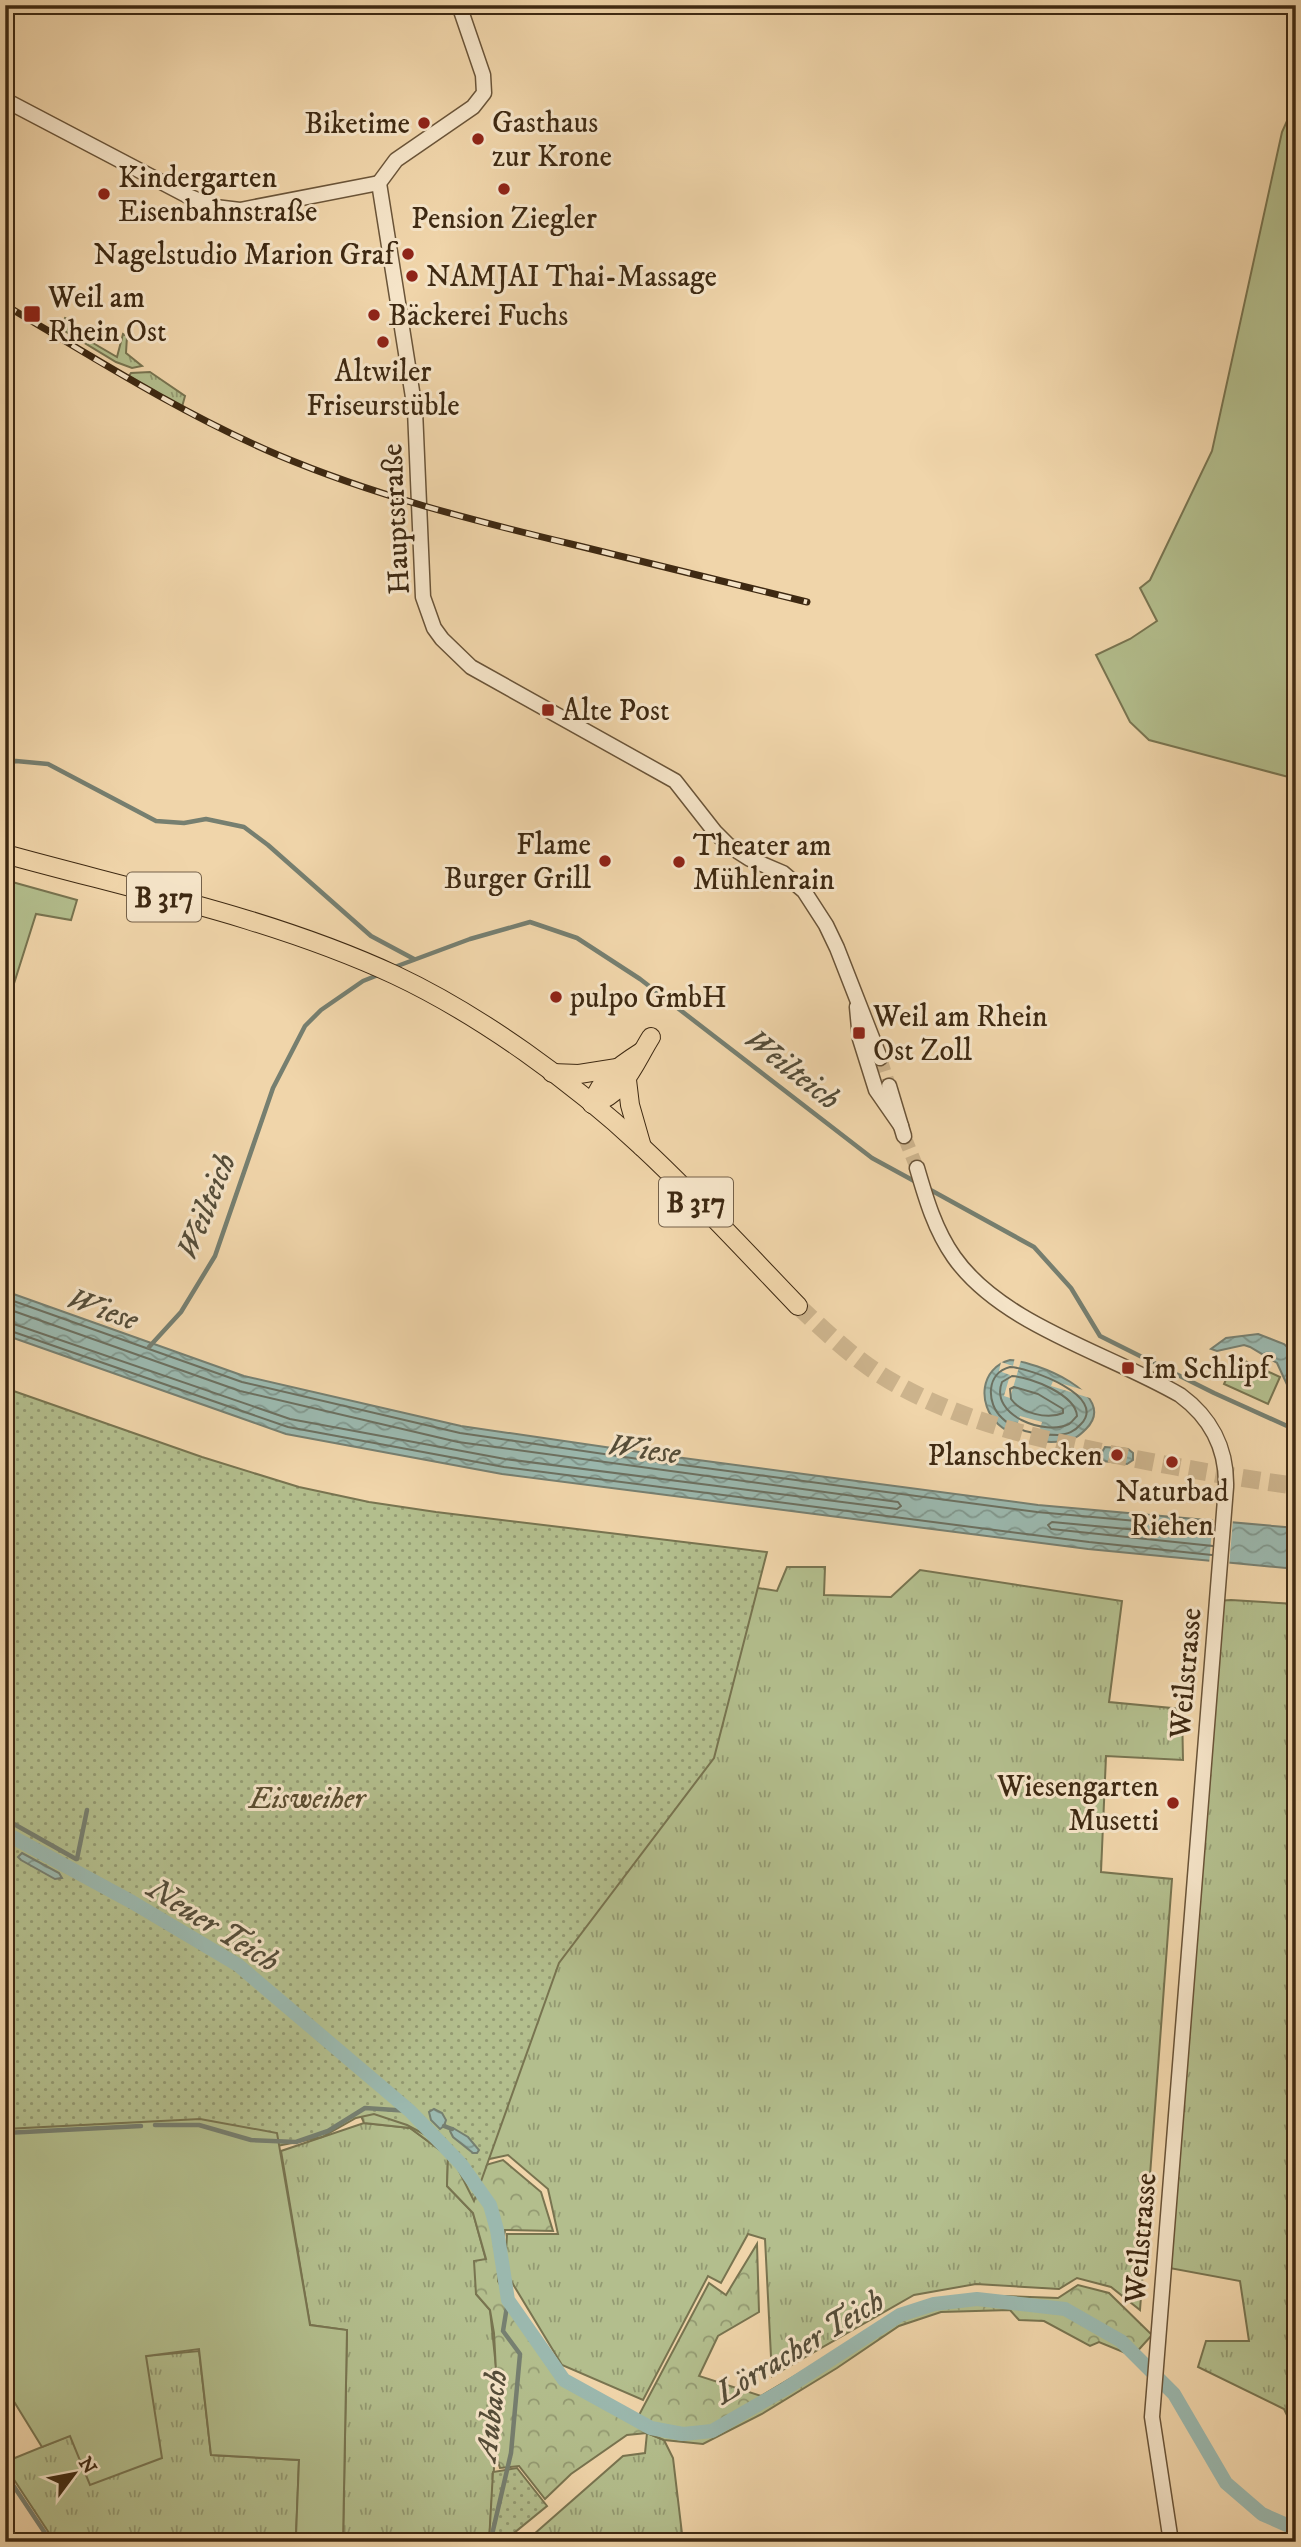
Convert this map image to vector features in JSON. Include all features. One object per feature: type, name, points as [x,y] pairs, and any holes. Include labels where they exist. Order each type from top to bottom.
[{"type":"main road","name":"B 317","points":[[5,854],[259,924],[374,966],[464,1014],[552,1073],[642,1147],[798,1306]]},
{"type":"main road","points":[[592,1104],[606,1100],[646,1044]]},
{"type":"main road","points":[[552,1073],[622,1074]]},
{"type":"main road","points":[[622,1074],[642,1147]]},
{"type":"street","points":[[5,100],[188,196],[215,207],[240,210],[379,183],[396,160],[474,107],[484,93],[483,75],[459,5]]},
{"type":"street","name":"Hauptstraße","points":[[379,183],[415,410],[423,597],[435,628],[442,639],[471,667],[675,780],[728,845],[750,859],[783,873],[804,891],[826,925],[880,1058]]},
{"type":"street","name":"Hauptstraße","points":[[857,1002],[860,1039],[876,1090],[902,1131],[890,1086]]},
{"type":"street","name":"Weilstrasse","points":[[918,1174],[939,1231],[953,1256],[969,1276],[1001,1304],[1170,1389],[1197,1409],[1212,1429],[1220,1446],[1226,1475],[1152,2417],[1171,2542]]},
{"type":"green space","points":[[1296,101],[1296,779],[1149,740],[1130,722],[1096,655],[1130,639],[1157,621],[1140,588],[1150,580],[1212,451],[1282,132]]},
{"type":"green space","points":[[65,318],[71,321],[70,326],[81,333],[81,336],[117,357],[123,334],[127,336],[126,353],[142,366],[132,368],[116,362],[60,328]]},
{"type":"green space","points":[[150,372],[185,396],[182,407],[129,376],[131,373]]},
{"type":"green space","points":[[5,880],[77,900],[71,920],[36,914],[5,1012]]},
{"type":"green space","points":[[1236,1357],[1280,1377],[1268,1404],[1224,1384]]},
{"type":"green space","name":"Eisweiher","points":[[5,1388],[202,1457],[299,1487],[369,1502],[436,1512],[767,1552],[714,1758],[559,1963],[474,2201],[456,2165],[437,2141],[407,2125],[374,2114],[356,2118],[322,2137],[277,2146],[5,2137]]},
{"type":"green space","points":[[222,1478],[727,1583],[777,1591],[787,1567],[825,1567],[824,1595],[891,1597],[920,1570],[1122,1601],[1109,1702],[1182,1709],[1183,1760],[1106,1756],[1101,1872],[1172,1879],[1140,2310],[1111,2287],[1077,2278],[1059,2289],[976,2284],[914,2295],[772,2376],[765,2239],[748,2234],[721,2283],[708,2276],[643,2400],[562,2365],[505,2271],[507,2234],[558,2234],[548,2189],[508,2155],[480,2161]]},
{"type":"green space","points":[[1216,1601],[1296,1604],[1296,2434],[1284,2409],[1198,2367],[1206,2341],[1249,2341],[1240,2281],[1164,2267]]},
{"type":"green space","points":[[378,2071],[479,2167],[503,2160],[541,2192],[553,2231],[505,2230],[498,2281],[520,2321],[561,2383],[638,2417],[709,2283],[726,2295],[757,2244],[759,2312],[718,2336],[699,2376],[761,2396],[914,2305],[940,2299],[1003,2296],[1058,2298],[1078,2285],[1109,2293],[1152,2335],[1133,2356],[1099,2342],[1090,2346],[1044,2321],[1019,2320],[1010,2310],[941,2312],[899,2326],[762,2414],[703,2444],[664,2440],[647,2433],[627,2435],[571,2474],[545,2499],[519,2466],[500,2468],[495,2451],[498,2409],[494,2333],[490,2310],[476,2294],[474,2261],[486,2259],[473,2213],[447,2186],[448,2156],[410,2128],[364,2123],[349,2088]]},
{"type":"green space","points":[[200,2119],[277,2133],[310,2325],[347,2330],[343,2542],[296,2536],[299,2460],[211,2455],[199,2349],[146,2356],[162,2458],[90,2485],[70,2436],[42,2447],[5,2387],[5,2129]]},
{"type":"green space","points":[[364,2123],[410,2128],[448,2156],[447,2186],[473,2213],[486,2260],[476,2294],[490,2310],[497,2377],[498,2409],[489,2542],[343,2542],[347,2330],[310,2325],[281,2151]]},
{"type":"green space","points":[[199,2351],[211,2455],[299,2460],[296,2535],[340,2542],[55,2542],[5,2466],[5,2462],[69,2436],[146,2356]]},
{"type":"green space","points":[[647,2433],[664,2440],[673,2458],[683,2542],[525,2542],[623,2456],[645,2453]]},
{"type":"green space","points":[[517,2468],[547,2506],[503,2542],[489,2542],[493,2472]]},
{"type":"water","name":"Wiese","points":[[5,1291],[244,1376],[461,1426],[1038,1505],[1296,1528],[1296,1569],[1088,1549],[502,1474],[286,1434],[5,1335]]},
{"type":"water","points":[[1258,1334],[1284,1344],[1296,1355],[1296,1404],[1277,1363],[1244,1345],[1217,1351],[1211,1349],[1226,1338]]},
{"type":"water","points":[[1010,1360],[1054,1373],[1084,1392],[1092,1404],[1094,1416],[1079,1436],[1071,1440],[1047,1442],[1020,1437],[998,1424],[987,1407],[985,1388],[987,1378],[993,1371]]},
{"type":"water","name":"Planschbecken","points":[[1105,1447],[1128,1449],[1133,1453],[1133,1460],[1127,1464],[1103,1461],[1101,1454]]},
{"type":"water","points":[[22,1853],[59,1873],[62,1878],[55,1879],[21,1860],[18,1857]]},
{"type":"water","points":[[434,2109],[442,2113],[446,2120],[440,2129],[431,2120],[429,2112]]},
{"type":"water","points":[[453,2128],[468,2137],[479,2150],[477,2153],[473,2153],[453,2137],[450,2131]]},
{"type":"pier","points":[[1015,1357],[1022,1357],[1010,1398],[1004,1396],[1010,1375],[999,1371],[1001,1362],[1013,1366]]},
{"type":"pier","points":[[1053,1381],[1087,1391],[1093,1399],[1051,1386]]},
{"type":"pier","points":[[1020,1416],[1042,1422],[1036,1444],[1014,1437]]},
{"type":"pier","points":[[1213,1517],[1233,1519],[1229,1567],[1209,1565]]},
{"type":"waterway","points":[[5,764],[16,761],[48,764],[156,821],[184,823],[206,819],[244,827],[371,936],[414,959]]},
{"type":"waterway","name":"Weilteich","points":[[392,968],[470,939],[530,922],[577,938],[640,979],[872,1158],[916,1182]]},
{"type":"waterway","name":"Weilteich","points":[[149,1347],[181,1312],[215,1256],[273,1088],[305,1026],[321,1010],[363,981],[378,975]]},
{"type":"waterway","name":"Weilteich","points":[[927,1188],[1034,1247],[1071,1288],[1100,1336],[1296,1430]]},
{"type":"waterway","points":[[77,1859],[87,1810]]},
{"type":"waterway","points":[[5,1819],[76,1859]]},
{"type":"waterway","name":"Lörracher Teich","points":[[5,1833],[132,1902],[238,1965],[410,2111],[461,2164],[490,2205],[497,2230],[508,2300],[564,2380],[651,2428],[683,2434],[712,2431],[785,2389],[900,2315],[934,2304],[977,2299],[1065,2309],[1121,2341],[1174,2394],[1226,2483],[1262,2514],[1296,2529]]},
{"type":"waterway","points":[[155,2125],[199,2125],[251,2140],[296,2142],[328,2131],[365,2108],[410,2111]]},
{"type":"waterway","points":[[5,2133],[141,2126]]},
{"type":"waterway","points":[[444,2126],[452,2129]]},
{"type":"waterway","name":"Aubach","points":[[491,2539],[511,2453],[520,2354],[503,2331],[508,2300]]},
{"type":"waterway","points":[[11,2482],[51,2542]]},
{"type":"tunnel","points":[[880,1058],[889,1086]]},
{"type":"tunnel","points":[[904,1136],[917,1168]]},
{"type":"tunnel","points":[[798,1306],[876,1372],[914,1394],[967,1416],[1022,1433],[1106,1453],[1296,1486]]},
{"type":"railway","points":[[5,305],[207,422],[314,469],[459,516],[807,602]]},
{"type":"place","name":"Biketime","points":[[424,123]]},
{"type":"place","name":"Gasthaus zur Krone","points":[[478,139]]},
{"type":"place","name":"Pension Ziegler","points":[[504,189]]},
{"type":"place","name":"Kindergarten Eisenbahnstraße","points":[[104,194]]},
{"type":"place","name":"Nagelstudio Marion Graf","points":[[408,254]]},
{"type":"place","name":"NAMJAI Thai-Massage","points":[[412,276]]},
{"type":"place","name":"Weil am Rhein Ost","points":[[32,314]]},
{"type":"place","name":"Bäckerei Fuchs","points":[[374,315]]},
{"type":"place","name":"Altwiler Friseurstüble","points":[[383,342]]},
{"type":"place","name":"Alte Post","points":[[548,710]]},
{"type":"place","name":"Flame Burger Grill","points":[[605,861]]},
{"type":"place","name":"Theater am Mühlenrain","points":[[679,862]]},
{"type":"place","name":"pulpo GmbH","points":[[556,997]]},
{"type":"place","name":"Weil am Rhein Ost Zoll","points":[[859,1033]]},
{"type":"place","name":"Im Schlipf","points":[[1128,1368]]},
{"type":"place","name":"Planschbecken","points":[[1117,1455]]},
{"type":"place","name":"Naturbad Riehen","points":[[1172,1462]]},
{"type":"place","name":"Wiesengarten Musetti","points":[[1173,1803]]},
{"type":"water label","name":"Neuer Teich","points":[[214,1924]]}]
